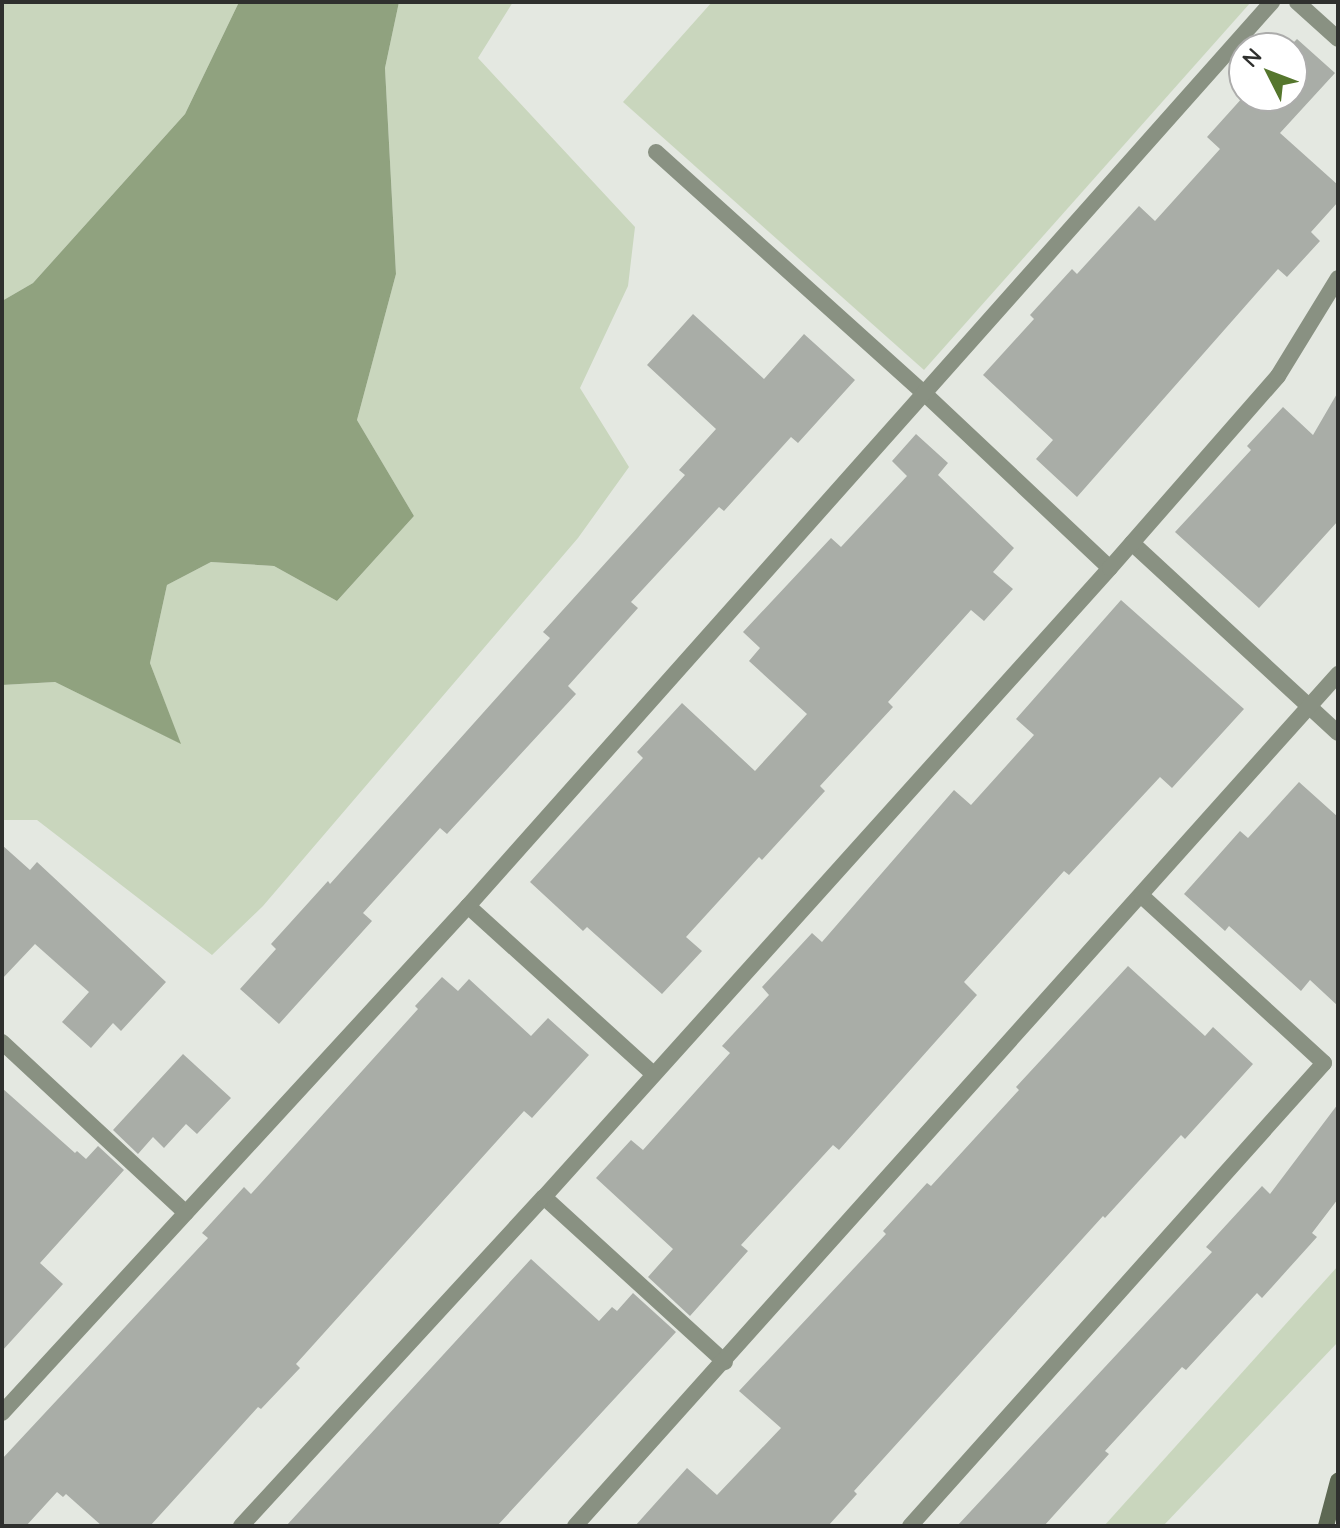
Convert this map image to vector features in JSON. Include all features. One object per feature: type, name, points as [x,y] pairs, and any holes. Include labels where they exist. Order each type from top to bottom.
[{"type":"street","points":[[2,1413],[468,906],[1272,2]]},
{"type":"street","points":[[1297,2],[1338,39]]},
{"type":"street","points":[[656,152],[924,393],[1110,568]]},
{"type":"street","points":[[241,1526],[544,1197],[1132,543],[1278,376],[1338,278]]},
{"type":"street","points":[[1132,543],[1338,733]]},
{"type":"street","points":[[575,1526],[1338,674]]},
{"type":"street","points":[[910,1526],[1324,1063],[1142,896]]},
{"type":"street","points":[[468,906],[653,1074]]},
{"type":"street","points":[[2,1042],[186,1213]]},
{"type":"street","points":[[544,1197],[725,1362]]},
{"type":"street","points":[[1326,1526],[1338,1481]]},
{"type":"shaded area","points":[[2,2],[239,2],[185,114],[33,283],[2,301]]},
{"type":"shaded area","points":[[239,2],[399,2],[385,68],[396,274],[357,420],[414,516],[337,601],[274,566],[211,562],[167,585],[150,663],[181,744],[55,682],[2,685],[2,301],[33,283],[185,114]]},
{"type":"shaded area","points":[[399,2],[513,2],[478,58],[635,227],[628,286],[580,388],[629,467],[578,538],[263,906],[212,955],[37,820],[2,820],[2,685],[55,682],[180,743],[150,663],[167,585],[211,562],[274,566],[337,601],[414,516],[357,420],[396,274],[385,68]]},
{"type":"shaded area","points":[[712,2],[1251,2],[924,370],[623,102]]},
{"type":"shaded area","points":[[1338,1266],[1338,1342],[1163,1526],[1104,1526]]},
{"type":"building","points":[[1308,49],[1335,73],[1308,102]]},
{"type":"building","points":[[1230,112],[1299,112],[1280,133],[1338,185],[1338,202],[1311,232],[1320,241],[1287,277],[1278,269],[1077,497],[1036,459],[1053,440],[983,375],[1034,319],[1030,315],[1072,269],[1077,274],[1139,206],[1155,221],[1220,149],[1207,137]]},
{"type":"building","points":[[693,314],[764,379],[804,334],[855,380],[798,443],[791,437],[724,511],[719,507],[631,602],[638,608],[568,686],[576,694],[447,834],[440,828],[363,913],[372,921],[279,1024],[240,989],[276,949],[271,944],[328,881],[330,884],[550,638],[543,632],[685,475],[679,470],[716,429],[647,365]]},
{"type":"building","points":[[1338,392],[1338,521],[1259,608],[1175,532],[1251,450],[1247,446],[1283,407],[1313,435]]},
{"type":"building","points":[[916,434],[948,463],[938,475],[1014,548],[993,572],[1013,589],[984,621],[971,610],[888,702],[893,707],[820,786],[825,791],[686,937],[702,951],[662,994],[587,927],[583,931],[530,882],[643,758],[637,752],[682,703],[755,771],[807,714],[749,661],[760,648],[743,632],[831,538],[841,547],[907,476],[892,461]]},
{"type":"building","points":[[1121,600],[1244,709],[1172,788],[1160,777],[1069,875],[1064,871],[964,982],[977,995],[839,1150],[833,1145],[741,1245],[748,1251],[690,1316],[648,1277],[673,1249],[596,1178],[631,1140],[643,1150],[730,1053],[722,1046],[769,995],[762,987],[812,933],[822,942],[954,790],[971,805],[1034,735],[1016,719]]},
{"type":"building","points":[[1299,782],[1338,817],[1338,1006],[1310,980],[1301,991],[1229,926],[1225,931],[1184,894],[1240,831],[1248,838]]},
{"type":"building","points":[[2,845],[30,870],[37,862],[166,982],[121,1031],[113,1023],[91,1048],[62,1022],[89,992],[35,944],[2,979]]},
{"type":"building","points":[[1128,966],[1205,1036],[1213,1027],[1253,1064],[1185,1139],[1181,1135],[1105,1218],[1103,1216],[854,1491],[857,1494],[828,1526],[635,1526],[687,1468],[717,1495],[781,1428],[739,1391],[886,1234],[883,1231],[927,1183],[931,1186],[1019,1090],[1016,1087]]},
{"type":"building","points":[[442,977],[458,991],[469,979],[531,1036],[548,1018],[589,1055],[532,1118],[524,1111],[296,1364],[300,1368],[261,1409],[258,1407],[150,1526],[102,1526],[66,1494],[63,1497],[57,1492],[26,1526],[2,1526],[2,1459],[208,1238],[202,1233],[244,1187],[251,1194],[418,1009],[415,1006]]},
{"type":"building","points":[[183,1054],[231,1098],[197,1134],[186,1124],[164,1148],[153,1137],[138,1154],[113,1130]]},
{"type":"building","points":[[2,1088],[75,1153],[77,1151],[86,1159],[98,1146],[124,1170],[40,1263],[63,1284],[2,1351]]},
{"type":"building","points":[[1338,1104],[1338,1199],[1312,1233],[1317,1237],[1262,1298],[1257,1293],[1186,1370],[1182,1367],[1105,1451],[1109,1454],[1044,1526],[957,1526],[1212,1252],[1206,1247],[1262,1186],[1270,1194]]},
{"type":"building","points":[[531,1259],[599,1321],[612,1307],[617,1311],[633,1293],[676,1332],[497,1526],[286,1526]]}]
